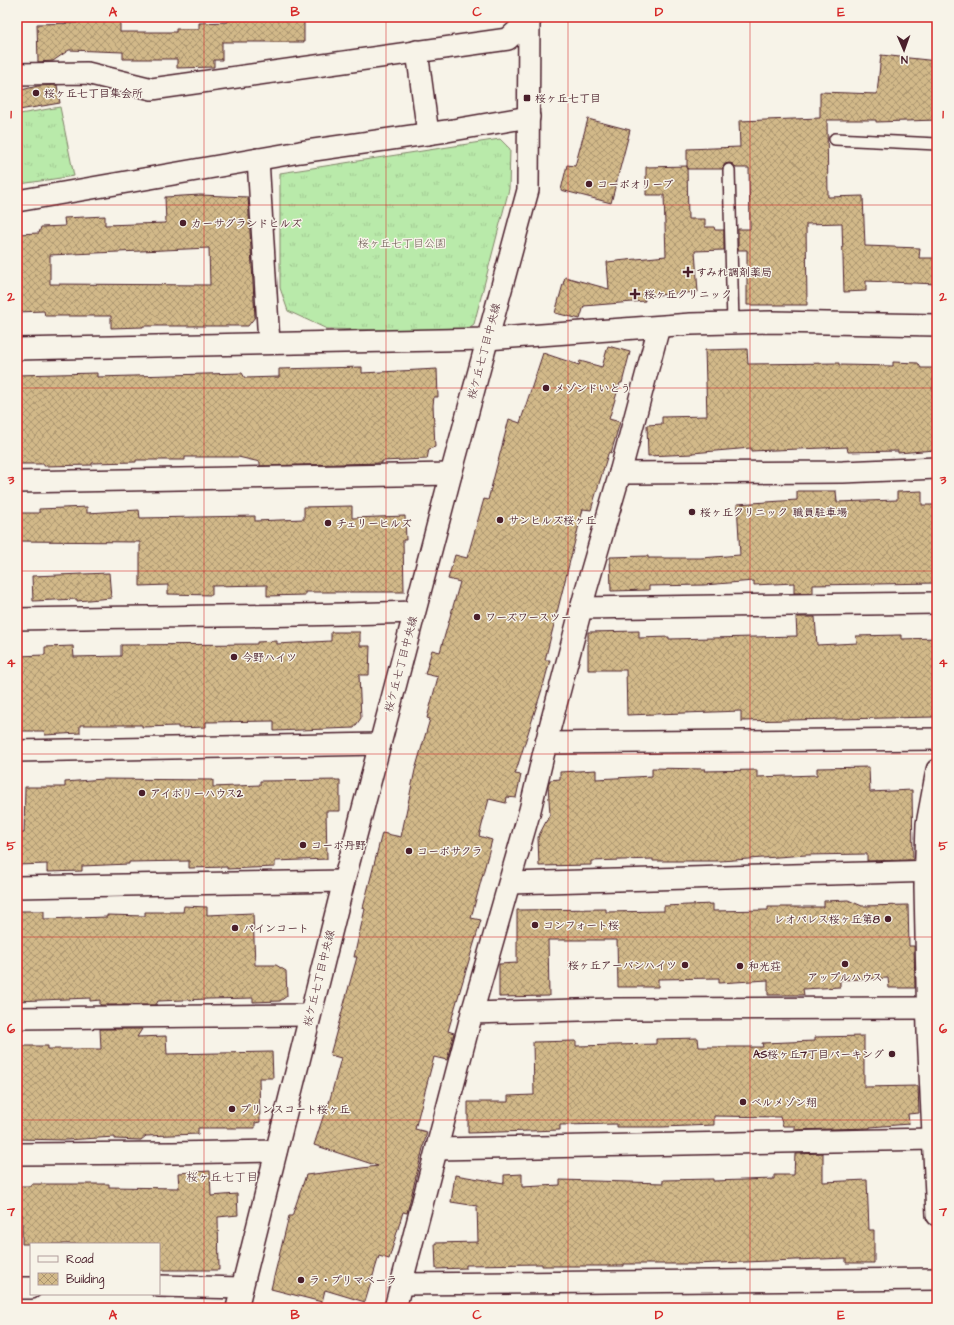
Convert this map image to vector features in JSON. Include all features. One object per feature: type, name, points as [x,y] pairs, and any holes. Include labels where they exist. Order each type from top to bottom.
[{"type":"street","points":[[17,74],[87,73],[152,89],[508,39],[530,18]]},
{"type":"street","name":"桜ケ丘七丁目中央線","points":[[240,1298],[309,1015],[414,612],[528,190],[530,18]]},
{"type":"street","points":[[417,51],[428,134]]},
{"type":"street","points":[[17,201],[258,159],[428,134],[529,117]]},
{"type":"street","points":[[258,159],[269,342]]},
{"type":"street","points":[[17,349],[269,342],[487,339],[659,326],[733,323],[937,325]]},
{"type":"street","points":[[395,1308],[472,1013],[530,810],[581,608],[620,473],[659,326]]},
{"type":"street","points":[[620,473],[843,472],[937,468]]},
{"type":"street","points":[[17,482],[451,474]]},
{"type":"street","points":[[581,608],[937,603]]},
{"type":"street","points":[[17,619],[195,615],[312,616],[414,612]]},
{"type":"street","points":[[546,743],[937,739]]},
{"type":"street","points":[[17,751],[380,744]]},
{"type":"street","points":[[937,770],[927,824],[931,871],[928,1008],[937,1215]]},
{"type":"street","points":[[510,883],[931,871]]},
{"type":"street","points":[[17,887],[344,881]]},
{"type":"street","points":[[472,1013],[614,1009],[928,1008]]},
{"type":"street","points":[[17,1018],[309,1015]]},
{"type":"street","points":[[437,1149],[933,1139]]},
{"type":"street","points":[[17,1154],[173,1154],[276,1151]]},
{"type":"street","points":[[401,1284],[937,1279]]},
{"type":"street","points":[[160,1286],[240,1298]]},
{"type":"street","points":[[17,1288],[30,1288]]},
{"type":"lane","points":[[835,139],[937,144]]},
{"type":"lane","points":[[729,170],[733,323]]},
{"type":"green space","points":[[60,107],[74,176],[20,184],[20,114]]},
{"type":"green space","name":"桜ヶ丘七丁目公園","points":[[500,139],[510,149],[509,189],[474,324],[463,332],[327,329],[288,311],[280,288],[280,173]]},
{"type":"building","points":[[228,17],[304,17],[304,42],[222,42],[222,60],[214,60],[214,67],[177,68],[177,59],[123,59],[123,52],[69,50],[53,61],[38,62],[37,24],[77,23],[77,20],[120,21],[120,32],[176,32],[176,29],[199,29],[199,23],[228,22]]},
{"type":"building","points":[[881,55],[937,61],[937,120],[876,122],[876,120],[827,120],[828,197],[863,196],[865,246],[920,248],[919,258],[937,258],[937,284],[866,281],[866,291],[844,292],[842,223],[806,224],[807,305],[747,305],[747,250],[738,250],[738,229],[750,229],[749,168],[736,168],[733,164],[729,163],[725,164],[722,169],[687,169],[687,149],[740,147],[739,121],[820,118],[820,92],[877,94]]},
{"type":"building","points":[[57,85],[60,103],[19,110],[17,91],[38,86]]},
{"type":"building","points":[[588,119],[630,130],[611,203],[561,190],[567,165],[575,166]]},
{"type":"building","points":[[687,166],[688,219],[705,219],[705,227],[714,227],[715,230],[724,230],[724,250],[695,251],[698,292],[644,296],[645,301],[584,306],[580,319],[555,313],[565,277],[609,289],[607,262],[666,256],[664,195],[646,195],[646,167]]},
{"type":"building","points":[[200,195],[248,197],[255,317],[248,326],[143,326],[111,328],[111,316],[45,316],[44,311],[17,312],[17,234],[39,233],[41,227],[65,226],[64,218],[105,216],[105,225],[166,223],[165,197]],"holes":[[[209,248],[210,285],[50,284],[50,255]]]},
{"type":"building","points":[[608,346],[630,352],[622,383],[620,383],[609,419],[620,422],[611,453],[609,452],[608,454],[591,510],[583,509],[545,660],[550,660],[515,774],[521,775],[516,798],[507,797],[506,803],[489,799],[479,836],[492,840],[471,918],[481,920],[448,1031],[454,1033],[447,1060],[434,1057],[415,1129],[427,1132],[407,1213],[403,1212],[389,1259],[379,1256],[365,1302],[325,1290],[322,1302],[271,1289],[289,1216],[292,1216],[306,1175],[378,1166],[314,1145],[324,1114],[326,1114],[341,1058],[330,1055],[357,957],[354,957],[365,909],[363,908],[382,833],[401,837],[415,770],[430,719],[427,718],[438,677],[425,674],[432,650],[440,652],[460,582],[448,579],[455,555],[467,558],[484,499],[488,500],[509,419],[520,423],[543,353],[579,365],[580,361],[602,367]]},
{"type":"building","points":[[747,349],[748,364],[839,363],[839,365],[893,366],[893,362],[918,363],[921,368],[934,368],[932,408],[935,450],[898,453],[898,451],[848,452],[847,447],[751,451],[751,448],[692,454],[648,456],[647,425],[662,424],[662,417],[707,416],[705,350]]},
{"type":"building","points":[[362,367],[362,373],[437,369],[438,397],[434,397],[433,405],[435,447],[429,449],[427,459],[382,461],[382,463],[260,466],[260,462],[238,457],[185,457],[185,460],[136,460],[136,462],[92,463],[92,465],[44,466],[44,464],[17,464],[17,375],[97,373],[97,377],[242,373],[245,378],[279,377],[279,369]]},
{"type":"building","points":[[797,491],[836,491],[837,502],[897,500],[897,492],[922,491],[922,505],[937,505],[937,583],[813,585],[813,593],[794,593],[794,583],[754,585],[754,581],[704,585],[649,586],[649,590],[611,591],[610,557],[648,556],[648,558],[701,558],[740,555],[737,504],[797,500]]},
{"type":"building","points":[[352,506],[352,518],[405,516],[406,540],[403,540],[404,592],[305,592],[305,595],[267,596],[267,585],[212,586],[212,595],[168,594],[168,585],[140,586],[140,542],[17,541],[17,513],[39,513],[39,509],[87,507],[87,513],[139,510],[140,518],[255,516],[255,521],[304,519],[304,507]]},
{"type":"building","points":[[109,573],[111,598],[77,601],[77,599],[33,601],[32,576]]},
{"type":"building","points":[[796,617],[815,617],[817,645],[857,643],[856,636],[901,635],[901,639],[937,638],[937,665],[934,665],[934,717],[741,721],[741,711],[627,715],[626,670],[588,670],[588,632],[639,631],[639,638],[669,637],[669,639],[797,636]]},
{"type":"building","points":[[331,632],[360,632],[360,646],[370,646],[369,675],[359,675],[361,718],[354,728],[274,731],[274,721],[206,722],[206,727],[178,728],[178,726],[142,727],[142,725],[80,725],[80,733],[45,735],[44,731],[17,731],[17,656],[45,655],[45,647],[73,646],[74,657],[121,656],[121,645],[257,644],[257,642],[277,641],[277,644],[331,641]]},
{"type":"building","points":[[869,767],[870,792],[912,790],[913,860],[867,861],[867,854],[806,855],[720,861],[653,861],[653,859],[591,861],[591,865],[539,866],[538,837],[550,814],[548,785],[550,780],[560,779],[560,772],[596,770],[596,779],[652,776],[652,768],[705,769],[704,771],[757,770],[757,777],[817,775],[817,768]]},
{"type":"building","points":[[103,779],[213,780],[213,787],[260,785],[260,781],[340,780],[340,811],[326,811],[327,859],[275,861],[275,867],[227,869],[227,867],[189,868],[189,861],[129,862],[129,864],[82,866],[82,871],[47,872],[47,864],[17,865],[17,833],[24,833],[25,787],[65,787],[65,782]]},
{"type":"building","points":[[848,900],[862,906],[908,905],[909,946],[914,946],[915,988],[889,988],[888,978],[840,980],[840,987],[803,989],[804,995],[768,995],[768,980],[719,983],[719,978],[658,979],[658,987],[618,987],[617,940],[548,940],[549,996],[499,997],[499,964],[517,963],[517,910],[606,909],[606,912],[664,911],[664,906],[713,904],[713,911],[768,910],[768,907],[824,907],[824,901]]},
{"type":"building","points":[[184,906],[207,907],[207,915],[253,913],[255,965],[276,965],[286,971],[287,996],[280,1001],[253,1002],[253,998],[209,999],[158,1001],[156,1005],[100,1005],[100,1000],[90,1001],[90,998],[17,1001],[17,911],[44,911],[44,919],[107,917],[107,915],[145,916],[145,912],[183,912]]},
{"type":"building","points":[[100,1029],[142,1029],[137,1037],[166,1036],[167,1054],[272,1052],[273,1078],[259,1078],[260,1122],[255,1123],[255,1128],[198,1128],[198,1134],[146,1136],[141,1140],[115,1139],[115,1137],[66,1140],[17,1139],[17,1046],[48,1046],[48,1049],[101,1049]]},
{"type":"building","points":[[864,1036],[864,1087],[918,1086],[919,1113],[908,1114],[909,1124],[870,1128],[795,1130],[795,1126],[783,1126],[780,1117],[714,1116],[714,1125],[617,1127],[617,1124],[560,1125],[560,1130],[468,1133],[468,1102],[508,1102],[508,1096],[534,1095],[533,1042],[576,1041],[576,1046],[656,1044],[656,1039],[698,1038],[699,1047],[763,1047],[762,1043],[815,1041],[815,1037]]},
{"type":"building","points":[[823,1153],[823,1182],[867,1180],[869,1230],[874,1230],[874,1263],[846,1263],[846,1258],[694,1264],[624,1264],[624,1266],[542,1266],[542,1264],[466,1265],[466,1268],[436,1269],[435,1243],[478,1242],[477,1206],[451,1202],[455,1175],[504,1183],[504,1175],[522,1174],[522,1187],[560,1185],[560,1180],[663,1183],[663,1180],[713,1179],[713,1181],[774,1179],[774,1175],[794,1175],[795,1154]]},
{"type":"building","points":[[210,1171],[211,1196],[237,1194],[238,1215],[218,1217],[219,1270],[160,1270],[160,1243],[22,1244],[22,1214],[17,1214],[17,1186],[31,1186],[32,1184],[109,1184],[109,1187],[179,1188],[178,1173]]},
{"type":"place","name":"桜ヶ丘七丁目集会所","points":[[36,93]]},
{"type":"place","name":"桜ヶ丘七丁目","points":[[527,98]]},
{"type":"place","name":"コーポオリーブ","points":[[589,184]]},
{"type":"place","name":"カーサグランドヒルズ","points":[[183,223]]},
{"type":"place","name":"すみれ調剤薬局","points":[[688,272]]},
{"type":"place","name":"桜ヶ丘クリニック","points":[[635,294]]},
{"type":"place","name":"メゾンドいとう","points":[[546,388]]},
{"type":"place","name":"桜ヶ丘クリニック 職員駐車場","points":[[692,512]]},
{"type":"place","name":"サンヒルズ桜ヶ丘","points":[[500,520]]},
{"type":"place","name":"チェリーヒルズ","points":[[328,523]]},
{"type":"place","name":"ワーズワースツー","points":[[477,617]]},
{"type":"place","name":"今野ハイツ","points":[[234,657]]},
{"type":"place","name":"アイボリーハウス2","points":[[142,793]]},
{"type":"place","name":"コーポ丹野","points":[[303,845]]},
{"type":"place","name":"コーポサクラ","points":[[409,851]]},
{"type":"place","name":"レオパレス桜ヶ丘第8","points":[[888,919]]},
{"type":"place","name":"コンフォート桜","points":[[535,925]]},
{"type":"place","name":"パインコート","points":[[235,928]]},
{"type":"place","name":"アップルハウス","points":[[845,964]]},
{"type":"place","name":"桜ヶ丘アーバンハイツ","points":[[685,965]]},
{"type":"place","name":"和光荘","points":[[740,966]]},
{"type":"place","name":"AS桜ヶ丘7丁目パーキング","points":[[892,1054]]},
{"type":"place","name":"ベルメゾン翔","points":[[743,1102]]},
{"type":"place","name":"プリンスコート桜ヶ丘","points":[[232,1109]]},
{"type":"place","name":"ラ・プリマベーラ","points":[[301,1280]]},
{"type":"district","name":"桜ヶ丘七丁目","points":[[222,1177]]}]
